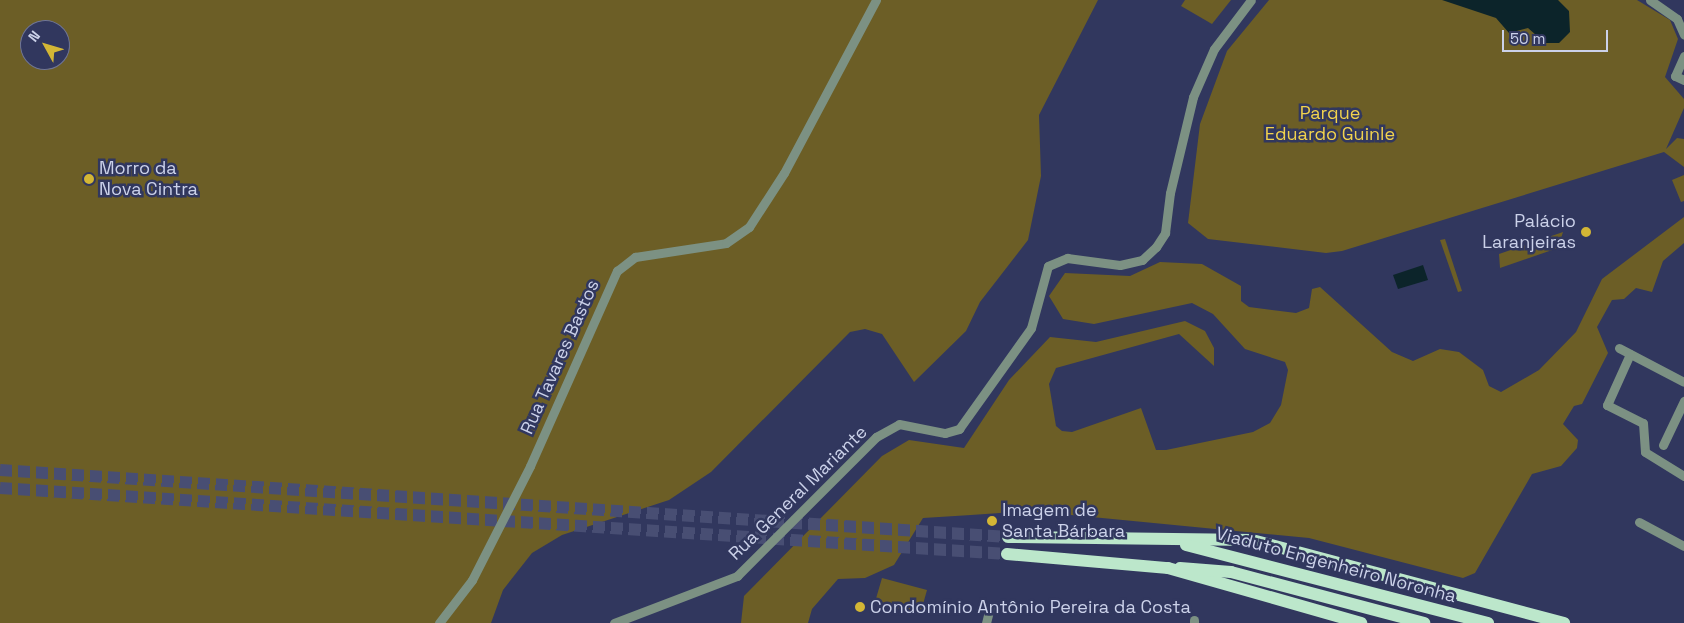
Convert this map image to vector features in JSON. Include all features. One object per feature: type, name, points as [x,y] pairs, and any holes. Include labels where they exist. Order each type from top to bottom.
[{"type":"main road","points":[[1008,537],[1175,542],[1215,538],[1292,548],[1564,623]]},
{"type":"main road","name":"Viaduto Engenheiro Noronha","points":[[1175,542],[1312,574],[1488,623]]},
{"type":"main road","points":[[1007,554],[1168,568],[1361,623]]},
{"type":"main road","name":"Viaduto Engenheiro Noronha","points":[[1168,568],[1231,572],[1307,590],[1424,623]]},
{"type":"street","name":"Rua Tavares Bastos","points":[[438,623],[472,580],[530,466],[617,271],[635,257],[726,243],[749,227],[784,173],[876,0]]},
{"type":"street","name":"Rua General Mariante","points":[[614,623],[737,576],[876,437],[899,424],[946,433],[958,429],[1031,328],[1048,266],[1067,258],[1120,266],[1142,260],[1165,233],[1170,193],[1193,97],[1214,49],[1251,0]]},
{"type":"street","points":[[1650,0],[1677,19],[1684,35]]},
{"type":"street","points":[[1684,56],[1676,76],[1684,80]]},
{"type":"street","points":[[1619,348],[1684,382]]},
{"type":"street","points":[[1630,354],[1607,405],[1643,423],[1645,452],[1684,476]]},
{"type":"street","points":[[1662,445],[1684,401]]},
{"type":"street","points":[[1639,522],[1684,546]]},
{"type":"street","points":[[986,623],[990,607]]},
{"type":"green space","points":[[0,0],[1098,0],[1039,115],[1041,176],[1028,240],[980,302],[966,331],[914,382],[882,334],[865,329],[850,332],[711,472],[669,500],[562,535],[532,553],[503,590],[491,623],[0,623]]},
{"type":"green space","points":[[1185,0],[1231,0],[1212,24],[1181,6]]},
{"type":"green space","name":"Parque Eduardo Guinle","points":[[1269,0],[1637,0],[1670,20],[1678,39],[1665,77],[1684,99],[1684,108],[1666,149],[1677,138],[1684,139],[1684,167],[1664,152],[1342,251],[1326,253],[1208,239],[1188,223],[1200,124],[1227,51]]},
{"type":"green space","points":[[1684,175],[1684,201],[1681,202],[1672,180]]},
{"type":"green space","points":[[1684,217],[1684,243],[1663,261],[1652,292],[1636,288],[1624,299],[1612,300],[1597,327],[1608,353],[1582,404],[1574,406],[1563,424],[1578,440],[1577,448],[1561,466],[1532,474],[1475,573],[1463,578],[1309,538],[1030,511],[923,518],[894,565],[865,578],[838,579],[812,609],[808,623],[741,623],[744,596],[882,456],[909,440],[964,448],[1009,380],[1050,337],[1096,342],[1185,321],[1205,331],[1214,348],[1214,366],[1179,334],[1056,368],[1049,384],[1056,426],[1062,431],[1072,432],[1141,408],[1156,450],[1166,450],[1253,432],[1270,423],[1281,405],[1288,370],[1285,362],[1245,349],[1213,314],[1192,303],[1094,324],[1063,319],[1049,296],[1065,273],[1130,276],[1160,262],[1202,264],[1241,286],[1241,301],[1249,307],[1296,313],[1309,308],[1312,289],[1320,287],[1392,352],[1413,361],[1440,349],[1459,352],[1483,370],[1489,386],[1501,392],[1539,370],[1576,332],[1602,279]]},
{"type":"green space","points":[[1563,232],[1558,248],[1500,268],[1499,254]]},
{"type":"green space","points":[[1445,239],[1462,291],[1458,292],[1440,240]]},
{"type":"green space","points":[[882,578],[927,590],[920,615],[875,602]]},
{"type":"shaded area","points":[[1442,0],[1558,0],[1569,11],[1570,32],[1559,43],[1545,43],[1528,28],[1509,33],[1496,18]]},
{"type":"shaded area","points":[[1423,265],[1428,280],[1398,289],[1393,275]]},
{"type":"tunnel","points":[[0,470],[1008,537]]},
{"type":"tunnel","points":[[0,488],[1007,554]]},
{"type":"place","name":"Morro da Nova Cintra","points":[[89,179]]},
{"type":"place","name":"Palácio Laranjeiras","points":[[1586,232]]},
{"type":"place","name":"Imagem de Santa Bárbara","points":[[992,521]]},
{"type":"place","name":"Condomínio Antônio Pereira da Costa","points":[[860,607]]}]
